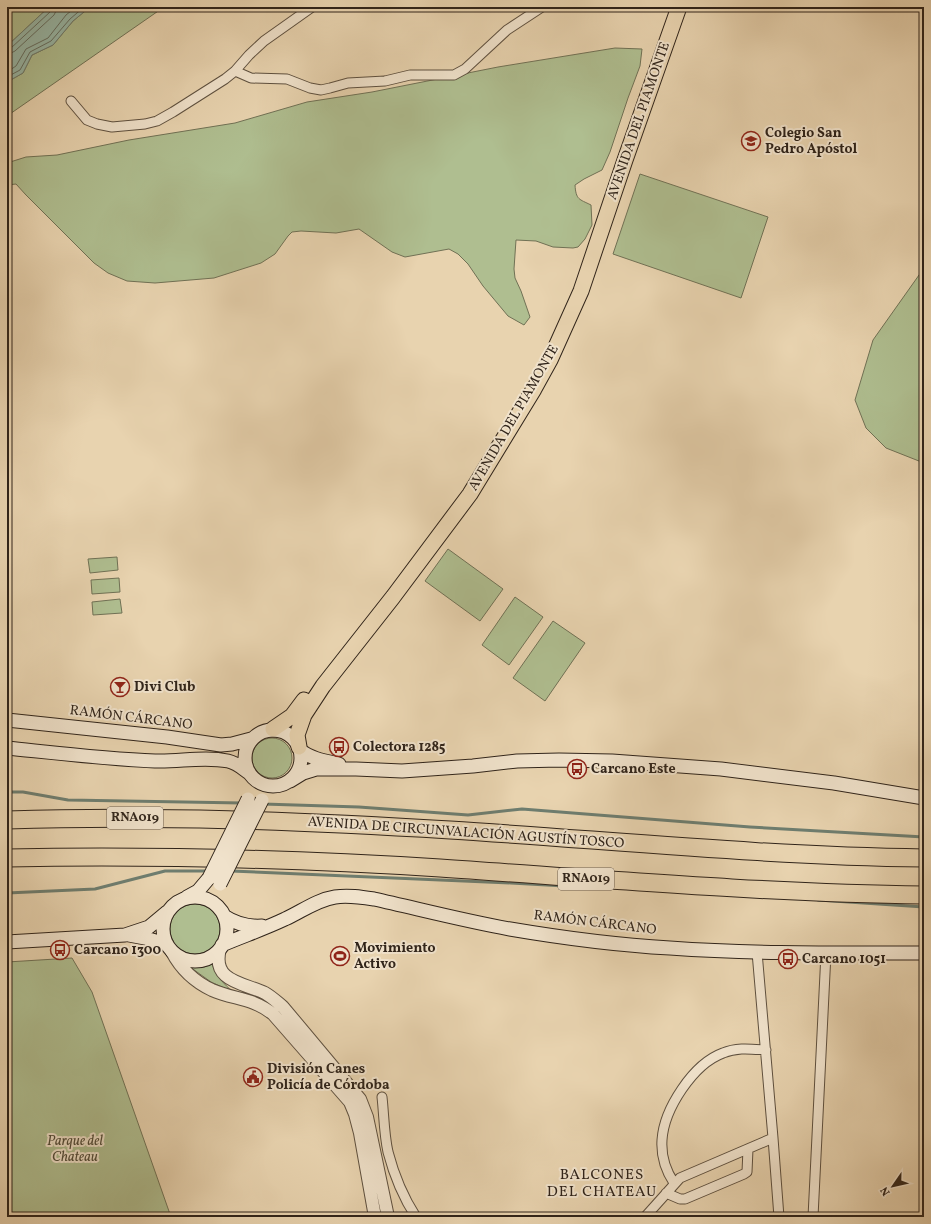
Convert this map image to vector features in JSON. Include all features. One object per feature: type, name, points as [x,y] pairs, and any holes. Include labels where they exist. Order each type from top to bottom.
[{"type":"highway","name":"AVENIDA DE CIRCUNVALACIÓN AGUSTÍN TOSCO","points":[[7,820],[131,818],[280,822],[451,830],[747,852],[924,858]]},
{"type":"highway","name":"RNA019","points":[[7,858],[87,856],[255,859],[441,868],[746,889],[924,895]]},
{"type":"main road","name":"AVENIDA DEL PIAMONTE","points":[[273,730],[292,716],[454,498],[472,473],[533,374],[557,326],[574,284],[608,178],[670,7]]},
{"type":"main road","name":"AVENIDA DEL PIAMONTE","points":[[299,748],[297,735],[304,715],[323,686],[393,597],[470,494],[512,426],[550,360],[581,291],[679,7]]},
{"type":"main road","name":"RAMÓN CÁRCANO","points":[[7,720],[167,737],[221,745],[251,739]]},
{"type":"main road","points":[[7,942],[125,935],[145,938],[169,948],[179,957],[188,960],[196,961],[209,957],[221,947],[227,932],[215,881],[252,790],[250,774],[244,760],[247,745],[251,739],[261,732],[273,730],[281,731],[288,734],[299,748],[308,755],[356,769]]},
{"type":"main road","points":[[7,748],[158,761],[194,759],[227,761],[238,764],[256,781],[264,785],[272,786],[285,783],[296,774],[300,767],[301,758],[299,748]]},
{"type":"main road","points":[[125,935],[149,927],[179,900],[215,881],[262,800],[271,791],[303,773],[316,769],[402,771],[517,761],[612,761],[721,769],[834,783],[924,798]]},
{"type":"main road","points":[[187,897],[196,896],[204,898],[212,902],[221,911]]},
{"type":"main road","name":"RAMÓN CÁRCANO","points":[[221,947],[288,918],[321,901],[334,897],[353,896],[374,899],[510,929],[669,948],[826,954],[924,953]]},
{"type":"main road","name":"RAMÓN CÁRCANO","points":[[221,911],[231,921],[244,926],[271,925]]},
{"type":"main road","points":[[167,912],[162,928],[163,936],[169,948]]},
{"type":"street","points":[[71,101],[87,120],[97,124],[112,127],[144,124],[157,121],[225,79],[235,71],[264,41],[312,7]]},
{"type":"street","points":[[235,71],[251,78],[287,79],[310,88],[321,90],[348,83],[385,81],[410,76],[454,74],[465,69],[507,30],[542,7]]},
{"type":"street","points":[[221,947],[218,957],[219,965],[225,975],[235,983],[267,994],[276,1000],[360,1099],[367,1117],[388,1217]]},
{"type":"street","points":[[169,948],[184,970],[202,985],[255,1003],[272,1014],[350,1102],[360,1133],[375,1217]]},
{"type":"street","points":[[757,952],[779,1217]]},
{"type":"street","points":[[813,1217],[826,954]]},
{"type":"street","points":[[674,1183],[664,1160],[662,1141],[668,1114],[687,1083],[697,1070],[708,1061],[723,1053],[743,1049],[766,1050]]},
{"type":"street","points":[[382,1097],[387,1145],[392,1164],[396,1178],[416,1217]]},
{"type":"street","points":[[645,1217],[680,1178],[773,1138]]},
{"type":"street","points":[[666,1193],[680,1199],[685,1199],[744,1174],[746,1172],[748,1149]]},
{"type":"green space","points":[[7,7],[49,7],[7,46]]},
{"type":"green space","points":[[90,7],[164,7],[7,116],[7,82],[23,73],[32,55],[53,45],[73,21]]},
{"type":"green space","points":[[615,48],[642,49],[640,66],[610,152],[602,170],[575,185],[577,196],[591,205],[592,225],[585,239],[578,247],[573,248],[553,247],[536,241],[516,240],[514,269],[515,278],[530,317],[524,325],[508,316],[483,286],[468,264],[458,254],[449,249],[405,257],[392,252],[359,229],[336,233],[301,231],[292,232],[275,254],[261,263],[214,278],[155,283],[127,281],[108,273],[94,263],[16,184],[7,185],[7,163],[26,157],[57,155],[129,140],[235,123],[307,102],[372,92],[498,67]]},
{"type":"green space","points":[[640,174],[768,217],[741,298],[613,254]]},
{"type":"green space","points":[[924,268],[924,463],[886,448],[866,428],[855,400],[873,340]]},
{"type":"green space","points":[[448,549],[503,589],[480,621],[425,581]]},
{"type":"green space","points":[[117,557],[118,570],[90,573],[88,559]]},
{"type":"green space","points":[[119,578],[120,592],[92,594],[91,580]]},
{"type":"green space","points":[[515,597],[543,617],[509,665],[482,645]]},
{"type":"green space","points":[[120,599],[122,613],[93,615],[92,602]]},
{"type":"green space","points":[[553,621],[585,643],[545,701],[513,678]]},
{"type":"green space","points":[[268,738],[276,738],[283,741],[289,747],[292,758],[289,769],[283,775],[276,778],[268,778],[261,775],[255,769],[252,762],[252,754],[255,747],[261,741]]},
{"type":"green space","points":[[190,904],[200,904],[213,911],[220,924],[220,934],[213,947],[200,954],[190,954],[181,950],[174,943],[170,934],[170,924],[174,915],[181,908]]},
{"type":"green space","name":"Parque del Chateau","points":[[72,958],[92,992],[171,1217],[7,1217],[7,962]]},
{"type":"green space","points":[[212,964],[221,980],[233,992],[211,982],[190,967],[204,967]]},
{"type":"water","points":[[49,7],[90,7],[73,21],[53,45],[32,55],[23,73],[7,82],[7,46]]},
{"type":"waterway","points":[[7,792],[23,792],[68,800],[242,803]]},
{"type":"waterway","points":[[263,804],[359,807],[468,815],[522,809],[750,827],[924,837]]},
{"type":"waterway","points":[[7,893],[95,889],[165,871],[209,871]]},
{"type":"waterway","points":[[231,871],[601,888]]},
{"type":"waterway","points":[[818,900],[924,907]]},
{"type":"place","name":"Colegio San Pedro Apóstol","points":[[751,141]]},
{"type":"place","name":"Divi Club","points":[[120,687]]},
{"type":"place","name":"Colectora 1285","points":[[339,747]]},
{"type":"place","name":"Carcano Este","points":[[577,769]]},
{"type":"place","name":"Carcano 1300","points":[[60,950]]},
{"type":"place","name":"Movimiento Activo","points":[[340,956]]},
{"type":"place","name":"Carcano 1051","points":[[788,959]]},
{"type":"place","name":"División Canes Policía de Córdoba","points":[[253,1077]]},
{"type":"district","name":"BALCONES DEL CHATEAU","points":[[602,1184]]}]
